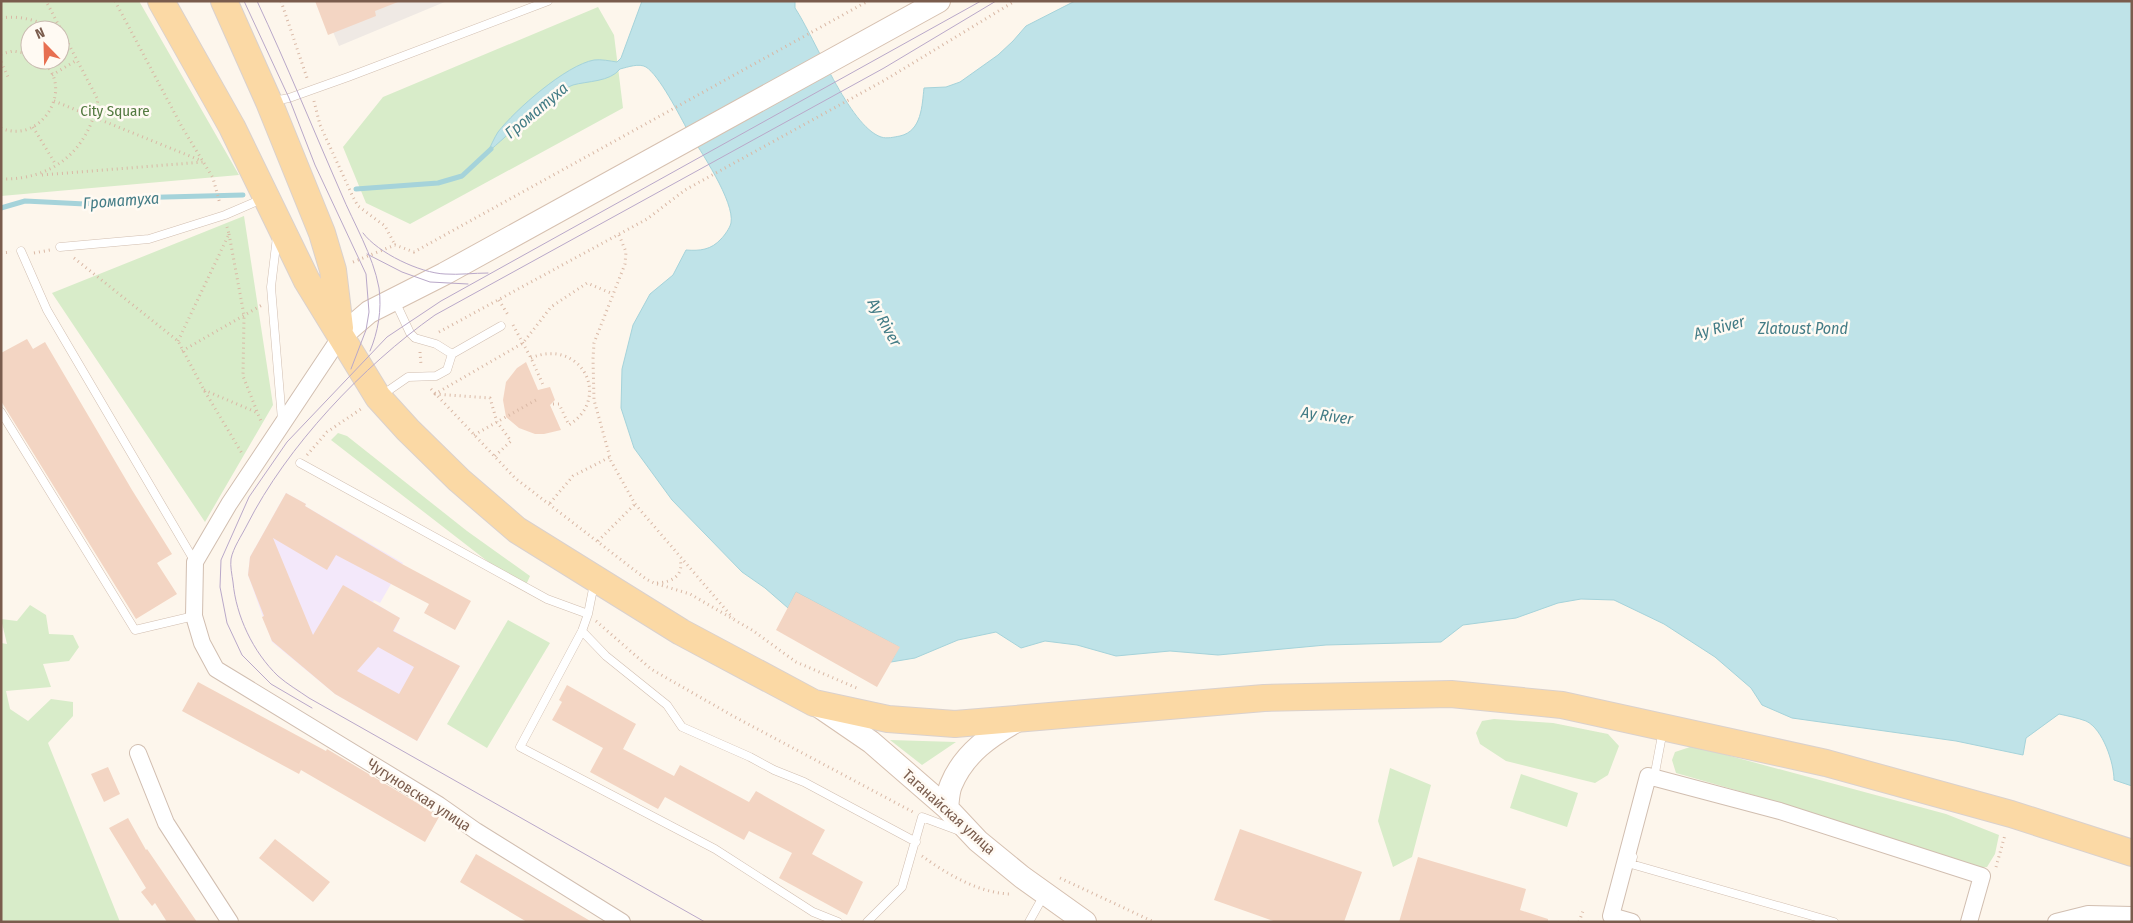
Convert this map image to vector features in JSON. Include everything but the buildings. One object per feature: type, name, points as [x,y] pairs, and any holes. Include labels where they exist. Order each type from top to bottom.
[{"type":"main road","points":[[161,1],[219,103],[307,281],[378,397],[459,480],[517,530],[594,580],[681,632],[814,703],[888,719],[954,724],[1264,698],[1451,694],[1562,705],[1826,763],[2011,814],[2132,853]]},
{"type":"main road","points":[[224,1],[269,102],[322,233],[333,270],[341,336]]},
{"type":"main road","points":[[341,336],[369,312],[437,278],[939,1]]},
{"type":"main road","name":"Таганайская улица","points":[[814,703],[870,742],[947,808],[978,841],[1084,922]]},
{"type":"main road","points":[[947,808],[950,786],[967,757],[994,734],[1020,718]]},
{"type":"street","points":[[194,616],[195,562],[229,504],[341,336]]},
{"type":"street","name":"Чугуновская улица","points":[[194,616],[202,643],[216,669],[438,805],[476,831],[622,922]]},
{"type":"street","points":[[138,753],[166,823],[230,922]]},
{"type":"street","points":[[1632,922],[1611,916],[1648,776],[1780,811],[1982,876],[1969,922]]},
{"type":"street","points":[[2056,922],[2088,914],[2132,915]]},
{"type":"lane","points":[[269,102],[311,90],[548,1]]},
{"type":"lane","points":[[60,247],[149,239],[225,215],[266,197]]},
{"type":"lane","points":[[279,226],[271,287],[283,424]]},
{"type":"lane","points":[[21,252],[47,310],[195,562]]},
{"type":"lane","points":[[394,299],[410,333],[415,338],[436,344],[452,354]]},
{"type":"lane","points":[[378,397],[408,377],[418,375],[436,376],[447,370],[452,354],[501,326]]},
{"type":"lane","points":[[1,412],[135,630],[194,616]]},
{"type":"lane","points":[[300,464],[548,599],[588,614]]},
{"type":"lane","points":[[594,580],[588,614],[582,631],[520,747],[715,849],[813,912],[838,922]]},
{"type":"lane","points":[[582,631],[606,656],[667,705],[682,727],[804,782],[916,842]]},
{"type":"lane","points":[[1664,726],[1654,777],[1631,864],[1834,922]]},
{"type":"lane","points":[[867,922],[902,888],[922,816],[978,841]]},
{"type":"lane","points":[[1029,922],[1045,893]]},
{"type":"path","points":[[46,1],[55,20]]},
{"type":"path","points":[[115,1],[182,127],[213,178],[225,215],[244,315],[243,376],[263,427]]},
{"type":"path","points":[[281,1],[311,90],[320,125],[353,197],[358,206],[385,226],[395,245],[414,252],[868,1]]},
{"type":"path","points":[[859,689],[796,662],[752,630],[690,594],[654,584],[515,478],[418,375],[421,369],[419,344],[647,220],[685,190],[885,80],[1015,1]]},
{"type":"path","points":[[1,18],[14,16],[32,20]]},
{"type":"path","points":[[39,175],[69,158],[90,130],[95,116],[98,100],[70,48]]},
{"type":"path","points":[[1,54],[13,51],[20,52]]},
{"type":"path","points":[[52,75],[77,60]]},
{"type":"path","points":[[1,62],[9,79]]},
{"type":"path","points":[[1,128],[20,131],[33,127],[43,121],[50,112],[54,101],[55,88],[52,75],[48,70]]},
{"type":"path","points":[[54,101],[95,116],[203,162]]},
{"type":"path","points":[[33,127],[56,165]]},
{"type":"path","points":[[1,179],[203,162]]},
{"type":"path","points":[[178,342],[229,234]]},
{"type":"path","points":[[619,235],[626,252],[625,264],[594,343],[592,359],[594,400],[610,457],[635,504],[735,620]]},
{"type":"path","points":[[333,270],[395,245]]},
{"type":"path","points":[[60,247],[178,342],[246,460]]},
{"type":"path","points":[[436,394],[523,342],[551,306],[587,283],[613,294]]},
{"type":"path","points":[[182,350],[272,300]]},
{"type":"path","points":[[499,300],[532,358],[544,387]]},
{"type":"path","points":[[532,358],[549,352],[558,353],[575,361],[586,375],[589,385],[589,400],[576,421],[570,425],[559,404],[552,404]]},
{"type":"path","points":[[204,390],[258,413]]},
{"type":"path","points":[[436,394],[490,398],[497,422],[511,441],[494,456]]},
{"type":"path","points":[[300,464],[327,432],[378,397]]},
{"type":"path","points":[[474,435],[536,400]]},
{"type":"path","points":[[550,504],[573,476],[610,457]]},
{"type":"path","points":[[598,541],[635,504]]},
{"type":"path","points":[[654,584],[667,582],[678,576],[682,567],[680,556]]},
{"type":"path","points":[[588,614],[651,669],[733,716],[922,816]]},
{"type":"path","points":[[1994,876],[2011,814]]},
{"type":"path","points":[[914,850],[946,873],[998,894],[1045,893],[1055,876],[1154,922]]},
{"type":"path","points":[[1579,922],[1582,911]]},
{"type":"shaded area","points":[[320,1],[447,1],[339,46]]},
{"type":"shaded area","points":[[286,493],[403,563],[380,603],[374,600],[373,602],[400,618],[394,631],[460,666],[417,741],[335,694],[272,642],[248,575],[250,557]]},
{"type":"green space","name":"City Square","points":[[1,1],[139,1],[239,175],[1,196]]},
{"type":"green space","points":[[598,7],[614,35],[623,108],[410,224],[366,203],[343,147],[383,97]]},
{"type":"green space","points":[[244,216],[273,405],[205,522],[52,293]]},
{"type":"green space","points":[[338,433],[347,436],[467,531],[530,576],[526,585],[491,564],[331,440]]},
{"type":"green space","points":[[30,605],[46,615],[49,634],[73,635],[79,647],[69,661],[43,664],[51,687],[6,691],[10,709],[28,721],[51,699],[73,702],[73,716],[48,743],[120,922],[1,922],[1,643],[7,644],[1,619],[17,621]]},
{"type":"green space","points":[[508,620],[550,643],[487,748],[447,724]]},
{"type":"green space","points":[[1494,719],[1553,723],[1608,734],[1619,746],[1608,775],[1595,783],[1506,761],[1480,744],[1476,733],[1482,721]]},
{"type":"green space","points":[[890,740],[956,742],[922,765]]},
{"type":"green space","points":[[1693,746],[1946,814],[1999,835],[1995,854],[1987,867],[1978,868],[1767,799],[1676,773],[1672,760],[1675,752]]},
{"type":"green space","points":[[1390,768],[1431,785],[1412,857],[1393,867],[1378,821]]},
{"type":"green space","points":[[1521,774],[1578,793],[1567,827],[1510,808]]},
{"type":"water","name":"Zlatoust Pond","points":[[642,1],[795,1],[795,8],[845,99],[869,130],[881,137],[891,138],[907,133],[917,123],[920,116],[924,88],[946,87],[960,82],[998,55],[1026,26],[1075,1],[2132,1],[2132,786],[2114,780],[2110,756],[2098,731],[2092,725],[2083,720],[2059,714],[2026,738],[2023,755],[1956,741],[1792,718],[1762,705],[1751,688],[1715,657],[1664,624],[1614,600],[1581,599],[1558,603],[1516,618],[1463,625],[1441,642],[1326,645],[1218,655],[1170,651],[1116,656],[1077,645],[1045,641],[1021,648],[996,632],[958,640],[915,658],[891,662],[899,647],[796,592],[788,608],[765,588],[742,572],[672,500],[634,448],[621,408],[622,369],[633,325],[650,294],[673,275],[686,250],[709,248],[724,236],[731,223],[728,202],[722,190],[663,87],[651,71],[640,65],[620,69],[604,79],[573,85],[541,106],[487,153],[498,132],[516,112],[556,79],[570,70],[594,60],[617,62],[621,58]]},
{"type":"waterway","name":"Громатуха","points":[[356,189],[438,183],[462,176],[491,149]]},
{"type":"waterway","name":"Громатуха","points":[[1,208],[25,201],[85,204],[127,198],[243,195]]},
{"type":"tram line","points":[[244,1],[289,98],[315,165],[366,274],[369,312],[366,330],[351,369]]},
{"type":"tram line","points":[[257,1],[363,240],[376,276],[379,288],[380,313],[370,351]]},
{"type":"tram line","points":[[312,708],[271,684],[242,655],[227,623],[220,587],[221,560],[249,497],[287,442],[387,337],[441,301],[981,1]]},
{"type":"tram line","points":[[705,922],[309,698],[278,676],[261,656],[247,633],[242,620],[235,595],[231,568],[232,555],[264,495],[305,437],[354,383],[408,335],[435,315],[884,68],[996,1]]},
{"type":"tram line","points":[[363,233],[379,248],[400,261],[424,270],[445,274],[488,273]]},
{"type":"tram line","points":[[367,254],[402,272],[430,282],[468,284]]},
{"type":"water label","name":"Ay River","points":[[885,322]]},
{"type":"water label","name":"Ay River","points":[[1719,327]]},
{"type":"water label","name":"Ay River","points":[[1327,415]]}]
